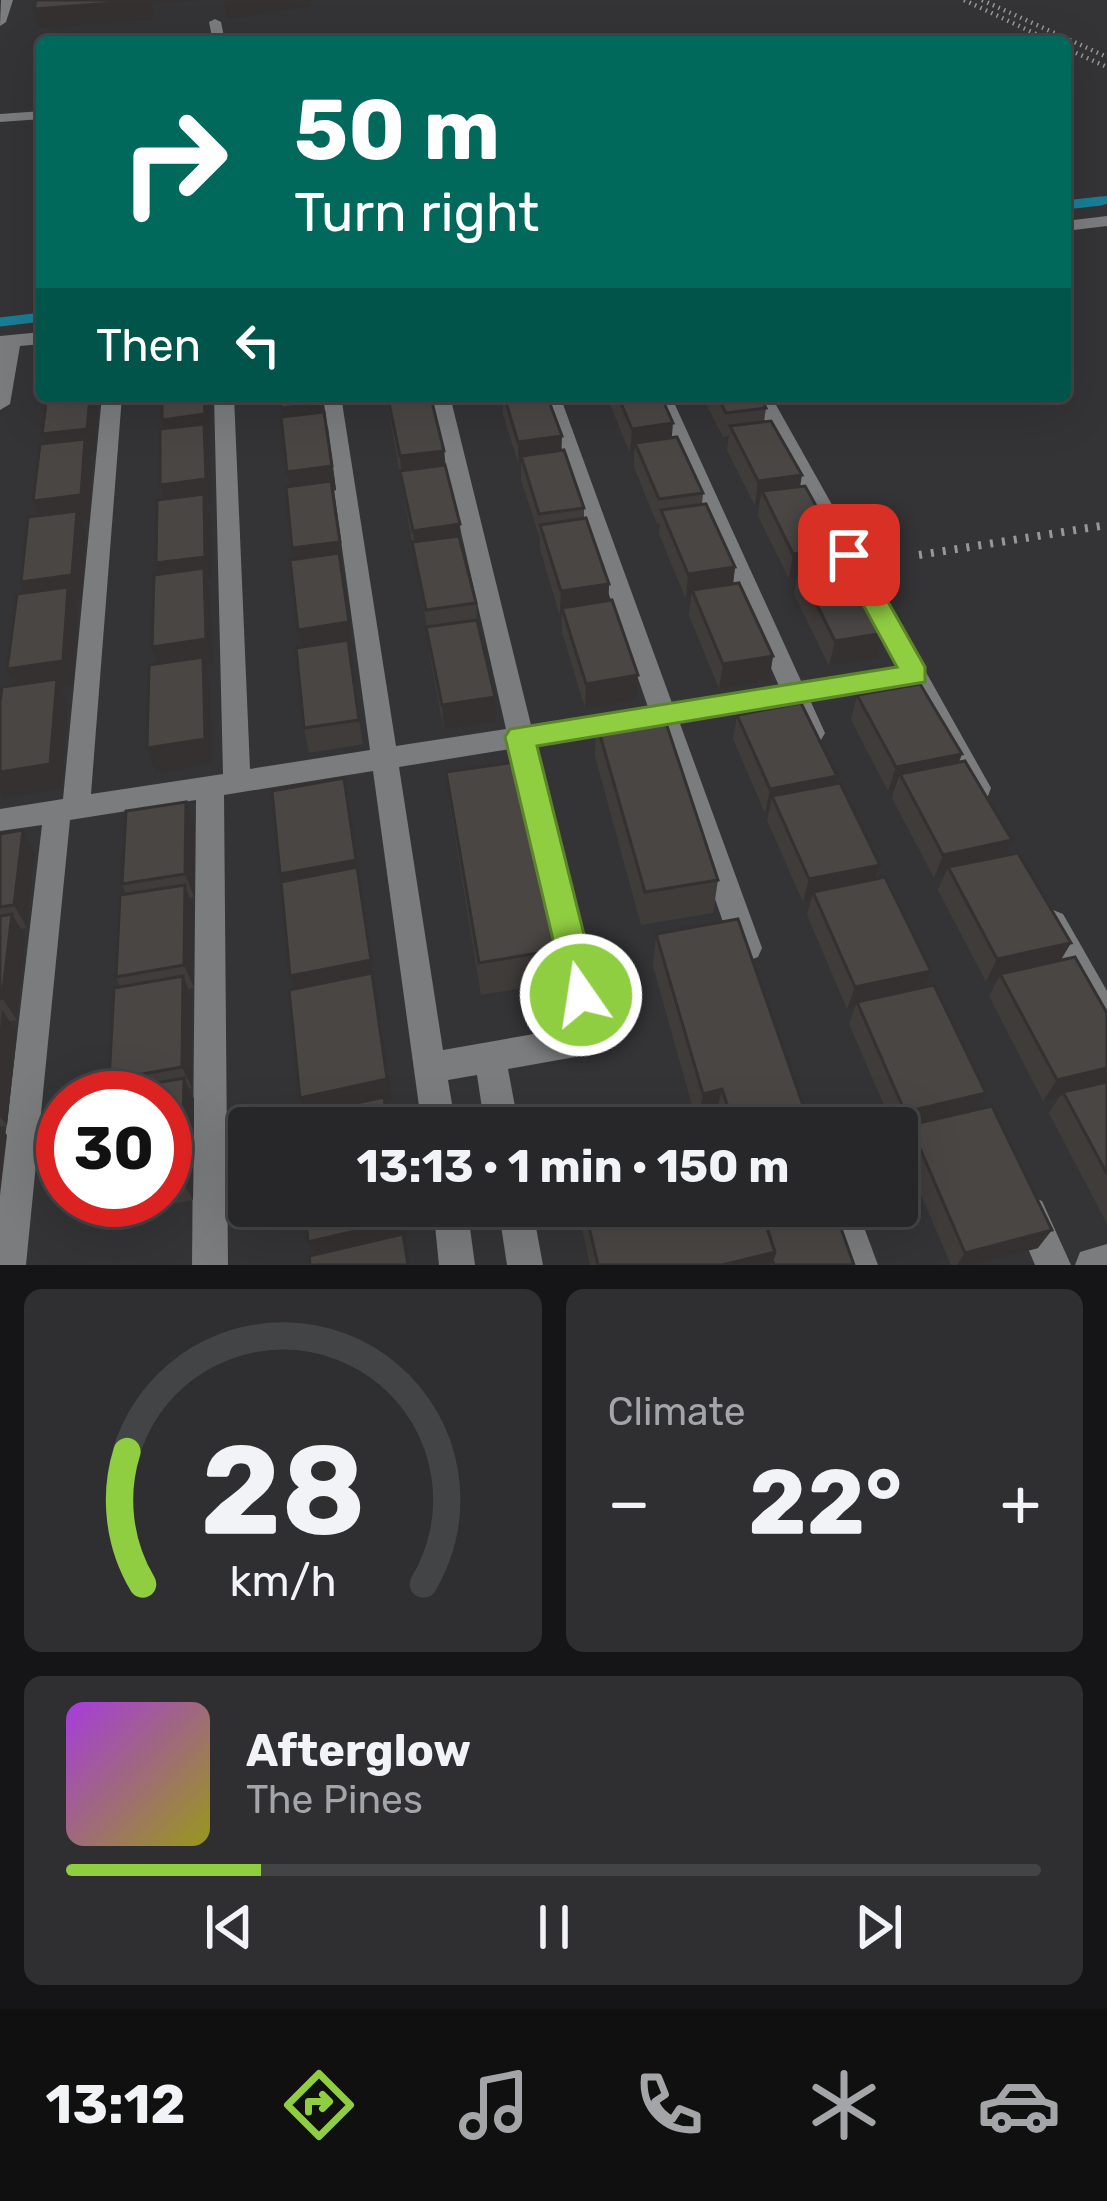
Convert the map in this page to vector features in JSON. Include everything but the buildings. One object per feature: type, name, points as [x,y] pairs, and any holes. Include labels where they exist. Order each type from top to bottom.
[{"type":"street","points":[[0,22],[7,0]]},
{"type":"street","points":[[1071,225],[1107,221]]},
{"type":"street","points":[[0,404],[6,342],[36,339]]},
{"type":"street","points":[[8,1265],[67,809],[111,402]]},
{"type":"street","points":[[210,1265],[223,784],[224,402]]},
{"type":"street","points":[[332,402],[436,1107]]},
{"type":"street","points":[[431,1068],[592,1039],[441,402]]},
{"type":"street","points":[[552,402],[757,976]]},
{"type":"street","points":[[664,402],[823,757]]},
{"type":"street","points":[[764,402],[994,817]]},
{"type":"street","points":[[0,820],[915,674]]},
{"type":"street","points":[[1040,898],[1107,1021]]},
{"type":"street","points":[[490,1058],[498,1107]]},
{"type":"street","points":[[1015,1180],[1053,1265]]},
{"type":"street","points":[[452,1227],[458,1265]]},
{"type":"street","points":[[519,1227],[526,1265]]},
{"type":"street","points":[[846,1227],[860,1265]]},
{"type":"street","points":[[1093,1265],[1107,1262]]},
{"type":"lane","points":[[215,22],[218,36]]},
{"type":"lane","points":[[0,118],[36,115]]},
{"type":"path","points":[[964,0],[1040,36]]},
{"type":"path","points":[[982,0],[1061,36]]},
{"type":"path","points":[[1071,41],[1107,57]]},
{"type":"path","points":[[1071,51],[1107,68]]},
{"type":"path","points":[[919,555],[1107,525]]},
{"type":"waterway","points":[[1088,202],[1107,200]]},
{"type":"waterway","points":[[1088,202],[1101,201]]},
{"type":"waterway","points":[[1071,204],[1088,202]]},
{"type":"waterway","points":[[1076,204],[1088,202]]},
{"type":"waterway","points":[[0,322],[36,318]]},
{"type":"route","points":[[581,995],[520,737],[915,674],[849,555]]}]
